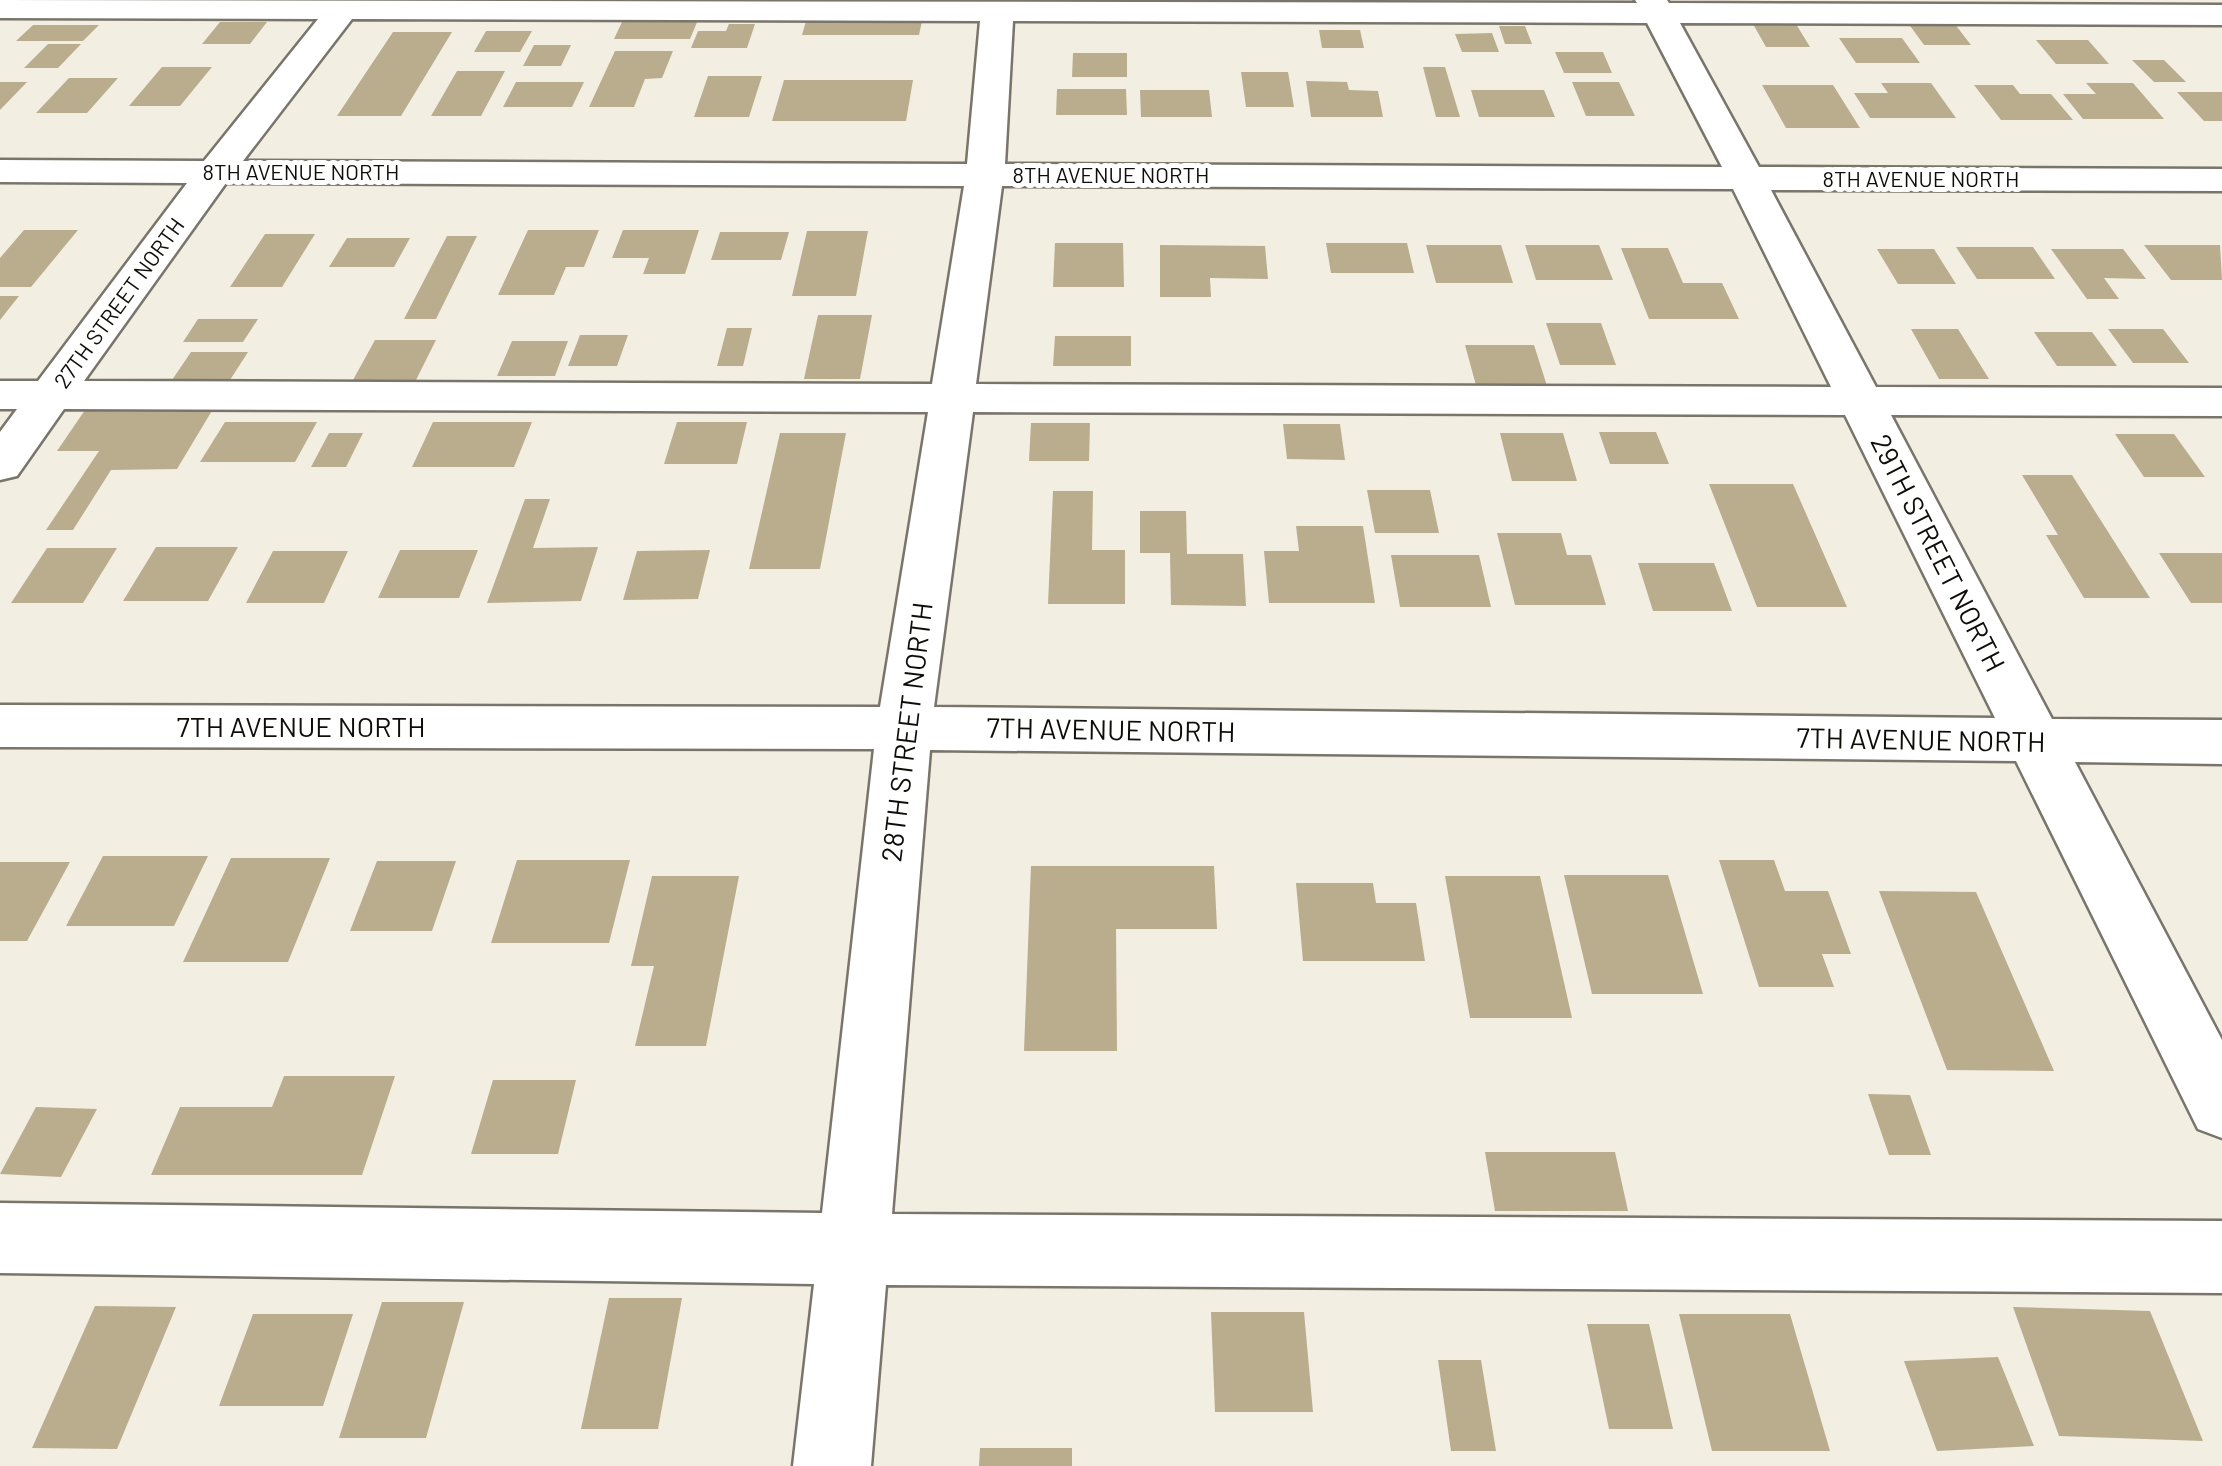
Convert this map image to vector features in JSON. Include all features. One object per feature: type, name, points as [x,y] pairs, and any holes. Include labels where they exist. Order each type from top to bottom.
[{"type":"street","points":[[0,8],[346,4],[1654,6],[2222,15]]},
{"type":"street","name":"27TH STREET NORTH","points":[[0,465],[215,172],[346,4]]},
{"type":"street","name":"28TH STREET NORTH","points":[[832,1466],[904,728],[985,175],[998,6]]},
{"type":"street","name":"29TH STREET NORTH","points":[[1654,6],[1747,179],[2222,1108]]},
{"type":"street","name":"8TH AVENUE NORTH","points":[[0,171],[2222,180]]},
{"type":"street","points":[[0,395],[2222,402]]},
{"type":"street","name":"7TH AVENUE NORTH","points":[[0,726],[904,728],[2222,742]]},
{"type":"street","points":[[0,1238],[853,1249],[2222,1258]]},
{"type":"building","points":[[623,20],[698,20],[690,39],[614,39]]},
{"type":"building","points":[[806,21],[922,21],[919,35],[802,35]]},
{"type":"building","points":[[220,22],[267,22],[250,44],[202,44]]},
{"type":"building","points":[[1908,23],[1954,23],[1971,45],[1924,45]]},
{"type":"building","points":[[729,24],[755,24],[747,48],[691,48],[698,31],[726,31]]},
{"type":"building","points":[[1753,24],[1796,24],[1810,47],[1766,47]]},
{"type":"building","points":[[33,25],[99,25],[83,41],[16,41]]},
{"type":"building","points":[[1499,26],[1525,26],[1532,44],[1505,44]]},
{"type":"building","points":[[1319,30],[1360,30],[1364,48],[1322,48]]},
{"type":"building","points":[[486,31],[532,31],[520,52],[474,52]]},
{"type":"building","points":[[393,32],[452,32],[401,116],[337,116]]},
{"type":"building","points":[[1492,33],[1499,52],[1462,52],[1455,34]]},
{"type":"building","points":[[1839,38],[1902,38],[1920,63],[1856,63]]},
{"type":"building","points":[[2036,40],[2088,40],[2109,64],[2056,64]]},
{"type":"building","points":[[48,44],[81,44],[58,68],[24,68]]},
{"type":"building","points":[[534,45],[571,45],[561,66],[523,66]]},
{"type":"building","points":[[615,51],[673,51],[662,78],[645,79],[634,107],[589,107]]},
{"type":"building","points":[[1555,52],[1603,52],[1612,73],[1564,73]]},
{"type":"building","points":[[1073,53],[1127,53],[1127,77],[1072,77]]},
{"type":"building","points":[[2132,60],[2164,60],[2186,82],[2154,82]]},
{"type":"building","points":[[162,67],[212,67],[180,106],[129,106]]},
{"type":"building","points":[[1423,67],[1445,67],[1460,117],[1436,117]]},
{"type":"building","points":[[457,71],[505,71],[481,116],[431,116]]},
{"type":"building","points":[[1241,72],[1288,72],[1294,107],[1246,107]]},
{"type":"building","points":[[708,76],[762,76],[749,117],[694,117]]},
{"type":"building","points":[[69,78],[118,78],[87,113],[36,113]]},
{"type":"building","points":[[784,80],[913,80],[906,121],[772,121]]},
{"type":"building","points":[[1306,81],[1347,82],[1349,90],[1378,91],[1383,117],[1311,117]]},
{"type":"building","points":[[0,82],[27,82],[0,110]]},
{"type":"building","points":[[516,82],[584,82],[572,107],[503,107]]},
{"type":"building","points":[[1572,82],[1619,82],[1635,116],[1586,116]]},
{"type":"building","points":[[1881,83],[1931,83],[1956,118],[1870,118],[1854,93],[1888,93]]},
{"type":"building","points":[[2086,83],[2133,83],[2164,119],[2083,119],[2063,94],[2096,94]]},
{"type":"building","points":[[1762,85],[1833,85],[1860,128],[1786,128]]},
{"type":"building","points":[[1974,85],[2013,85],[2020,94],[2051,94],[2073,120],[2001,120]]},
{"type":"building","points":[[1057,89],[1126,89],[1127,115],[1056,115]]},
{"type":"building","points":[[1140,90],[1209,90],[1212,117],[1141,117]]},
{"type":"building","points":[[1471,90],[1544,90],[1555,117],[1479,117]]},
{"type":"building","points":[[2177,92],[2222,92],[2222,121],[2204,121]]},
{"type":"building","points":[[24,230],[78,230],[31,287],[0,287],[0,258]]},
{"type":"building","points":[[528,230],[599,230],[584,267],[566,267],[554,295],[498,295]]},
{"type":"building","points":[[623,230],[699,230],[685,274],[643,274],[649,258],[612,258]]},
{"type":"building","points":[[807,231],[868,231],[856,296],[792,296]]},
{"type":"building","points":[[720,232],[789,232],[781,260],[711,260]]},
{"type":"building","points":[[265,234],[315,234],[282,287],[230,287]]},
{"type":"building","points":[[447,236],[477,236],[436,319],[404,319]]},
{"type":"building","points":[[347,238],[410,238],[394,267],[329,267]]},
{"type":"building","points":[[1055,243],[1123,243],[1124,287],[1053,287]]},
{"type":"building","points":[[1326,243],[1407,243],[1414,273],[1331,273]]},
{"type":"building","points":[[1160,245],[1265,246],[1268,279],[1210,278],[1211,297],[1160,297]]},
{"type":"building","points":[[1426,245],[1501,245],[1513,283],[1436,283]]},
{"type":"building","points":[[1525,245],[1599,245],[1613,280],[1536,280]]},
{"type":"building","points":[[2144,245],[2220,245],[2222,280],[2171,280]]},
{"type":"building","points":[[1956,247],[2033,247],[2055,279],[1977,279]]},
{"type":"building","points":[[1621,248],[1668,248],[1683,283],[1722,283],[1739,319],[1649,319]]},
{"type":"building","points":[[1877,249],[1934,249],[1956,284],[1898,284]]},
{"type":"building","points":[[2051,249],[2123,249],[2146,279],[2104,278],[2119,299],[2087,299]]},
{"type":"building","points":[[0,296],[19,296],[0,320]]},
{"type":"building","points":[[818,315],[872,315],[860,379],[804,379]]},
{"type":"building","points":[[198,319],[258,319],[243,342],[183,342]]},
{"type":"building","points":[[1546,323],[1601,323],[1616,365],[1560,365]]},
{"type":"building","points":[[727,328],[752,328],[743,366],[717,366]]},
{"type":"building","points":[[1911,329],[1958,329],[1989,379],[1939,379]]},
{"type":"building","points":[[2108,329],[2163,329],[2189,363],[2133,363]]},
{"type":"building","points":[[2034,332],[2092,332],[2117,366],[2057,366]]},
{"type":"building","points":[[580,335],[628,335],[617,366],[568,366]]},
{"type":"building","points":[[1055,336],[1131,336],[1131,366],[1053,366]]},
{"type":"building","points":[[375,340],[436,340],[416,380],[353,380]]},
{"type":"building","points":[[512,341],[568,341],[555,376],[497,376]]},
{"type":"building","points":[[1465,345],[1534,345],[1548,389],[1477,389]]},
{"type":"building","points":[[191,352],[248,352],[230,380],[172,380]]},
{"type":"building","points":[[213,409],[177,469],[111,470],[73,530],[46,530],[99,451],[57,451],[85,410]]},
{"type":"building","points":[[225,422],[317,422],[295,462],[200,462]]},
{"type":"building","points":[[433,422],[532,422],[514,467],[412,467]]},
{"type":"building","points":[[677,422],[747,422],[737,464],[664,464]]},
{"type":"building","points":[[1031,423],[1090,423],[1089,461],[1029,461]]},
{"type":"building","points":[[1283,424],[1340,424],[1345,460],[1287,459]]},
{"type":"building","points":[[1599,432],[1656,432],[1669,464],[1610,464]]},
{"type":"building","points":[[329,433],[363,433],[346,467],[311,467]]},
{"type":"building","points":[[780,433],[846,433],[820,569],[749,569]]},
{"type":"building","points":[[1500,433],[1563,433],[1577,481],[1512,481]]},
{"type":"building","points":[[2115,434],[2174,434],[2205,477],[2144,477]]},
{"type":"building","points":[[2022,475],[2072,475],[2150,598],[2084,598],[2046,535],[2058,535]]},
{"type":"building","points":[[1709,484],[1793,484],[1847,607],[1757,607]]},
{"type":"building","points":[[1367,490],[1430,490],[1439,533],[1375,533]]},
{"type":"building","points":[[1053,491],[1093,491],[1092,550],[1125,550],[1125,604],[1048,604]]},
{"type":"building","points":[[525,499],[550,499],[533,548],[598,547],[581,601],[487,603]]},
{"type":"building","points":[[1140,511],[1186,511],[1187,554],[1243,554],[1246,606],[1171,605],[1170,553],[1140,553]]},
{"type":"building","points":[[1296,526],[1363,526],[1375,603],[1269,603],[1264,551],[1299,551]]},
{"type":"building","points":[[1497,533],[1561,533],[1567,555],[1591,555],[1606,605],[1515,605]]},
{"type":"building","points":[[156,547],[238,547],[208,601],[123,601]]},
{"type":"building","points":[[47,548],[117,548],[83,603],[11,603]]},
{"type":"building","points":[[400,550],[478,550],[459,598],[378,598]]},
{"type":"building","points":[[710,550],[698,599],[623,600],[637,551]]},
{"type":"building","points":[[273,551],[348,551],[324,603],[246,603]]},
{"type":"building","points":[[2159,553],[2222,553],[2222,603],[2191,603]]},
{"type":"building","points":[[1391,555],[1479,555],[1491,607],[1400,607]]},
{"type":"building","points":[[1638,563],[1714,563],[1732,611],[1653,611]]},
{"type":"building","points":[[103,856],[208,856],[174,926],[66,926]]},
{"type":"building","points":[[231,858],[330,858],[288,962],[183,962]]},
{"type":"building","points":[[517,860],[630,860],[609,943],[491,943]]},
{"type":"building","points":[[1719,860],[1774,860],[1785,891],[1828,891],[1851,954],[1822,954],[1834,987],[1759,987]]},
{"type":"building","points":[[377,861],[456,861],[432,931],[350,931]]},
{"type":"building","points":[[0,862],[70,862],[27,941],[0,941]]},
{"type":"building","points":[[1031,866],[1214,866],[1217,929],[1116,929],[1117,1051],[1024,1051]]},
{"type":"building","points":[[1564,875],[1668,875],[1703,994],[1592,994]]},
{"type":"building","points":[[652,876],[739,876],[706,1046],[635,1046],[654,966],[631,966]]},
{"type":"building","points":[[1445,876],[1540,876],[1572,1018],[1470,1018]]},
{"type":"building","points":[[1296,883],[1373,883],[1376,903],[1416,903],[1425,961],[1303,961]]},
{"type":"building","points":[[1879,891],[1976,892],[2054,1071],[1947,1070]]},
{"type":"building","points":[[284,1076],[395,1076],[362,1175],[151,1175],[180,1107],[272,1107]]},
{"type":"building","points":[[493,1080],[576,1080],[558,1154],[471,1154]]},
{"type":"building","points":[[1868,1094],[1910,1095],[1931,1155],[1889,1155]]},
{"type":"building","points":[[36,1107],[97,1109],[61,1177],[0,1174]]},
{"type":"building","points":[[1485,1152],[1615,1152],[1628,1211],[1495,1211]]},
{"type":"building","points":[[609,1298],[682,1298],[658,1429],[581,1429]]},
{"type":"building","points":[[382,1302],[464,1302],[426,1438],[339,1438]]},
{"type":"building","points":[[95,1306],[176,1307],[117,1449],[32,1448]]},
{"type":"building","points":[[2013,1307],[2150,1311],[2203,1441],[2059,1436]]},
{"type":"building","points":[[1211,1312],[1304,1312],[1313,1412],[1215,1412]]},
{"type":"building","points":[[253,1314],[353,1314],[323,1406],[219,1406]]},
{"type":"building","points":[[1679,1314],[1790,1314],[1830,1451],[1712,1451]]},
{"type":"building","points":[[1587,1324],[1649,1324],[1673,1429],[1609,1429]]},
{"type":"building","points":[[1998,1357],[2034,1446],[1937,1451],[1904,1361]]},
{"type":"building","points":[[1438,1360],[1481,1360],[1496,1451],[1451,1451]]},
{"type":"building","points":[[980,1448],[1072,1448],[1072,1466],[979,1466]]}]
